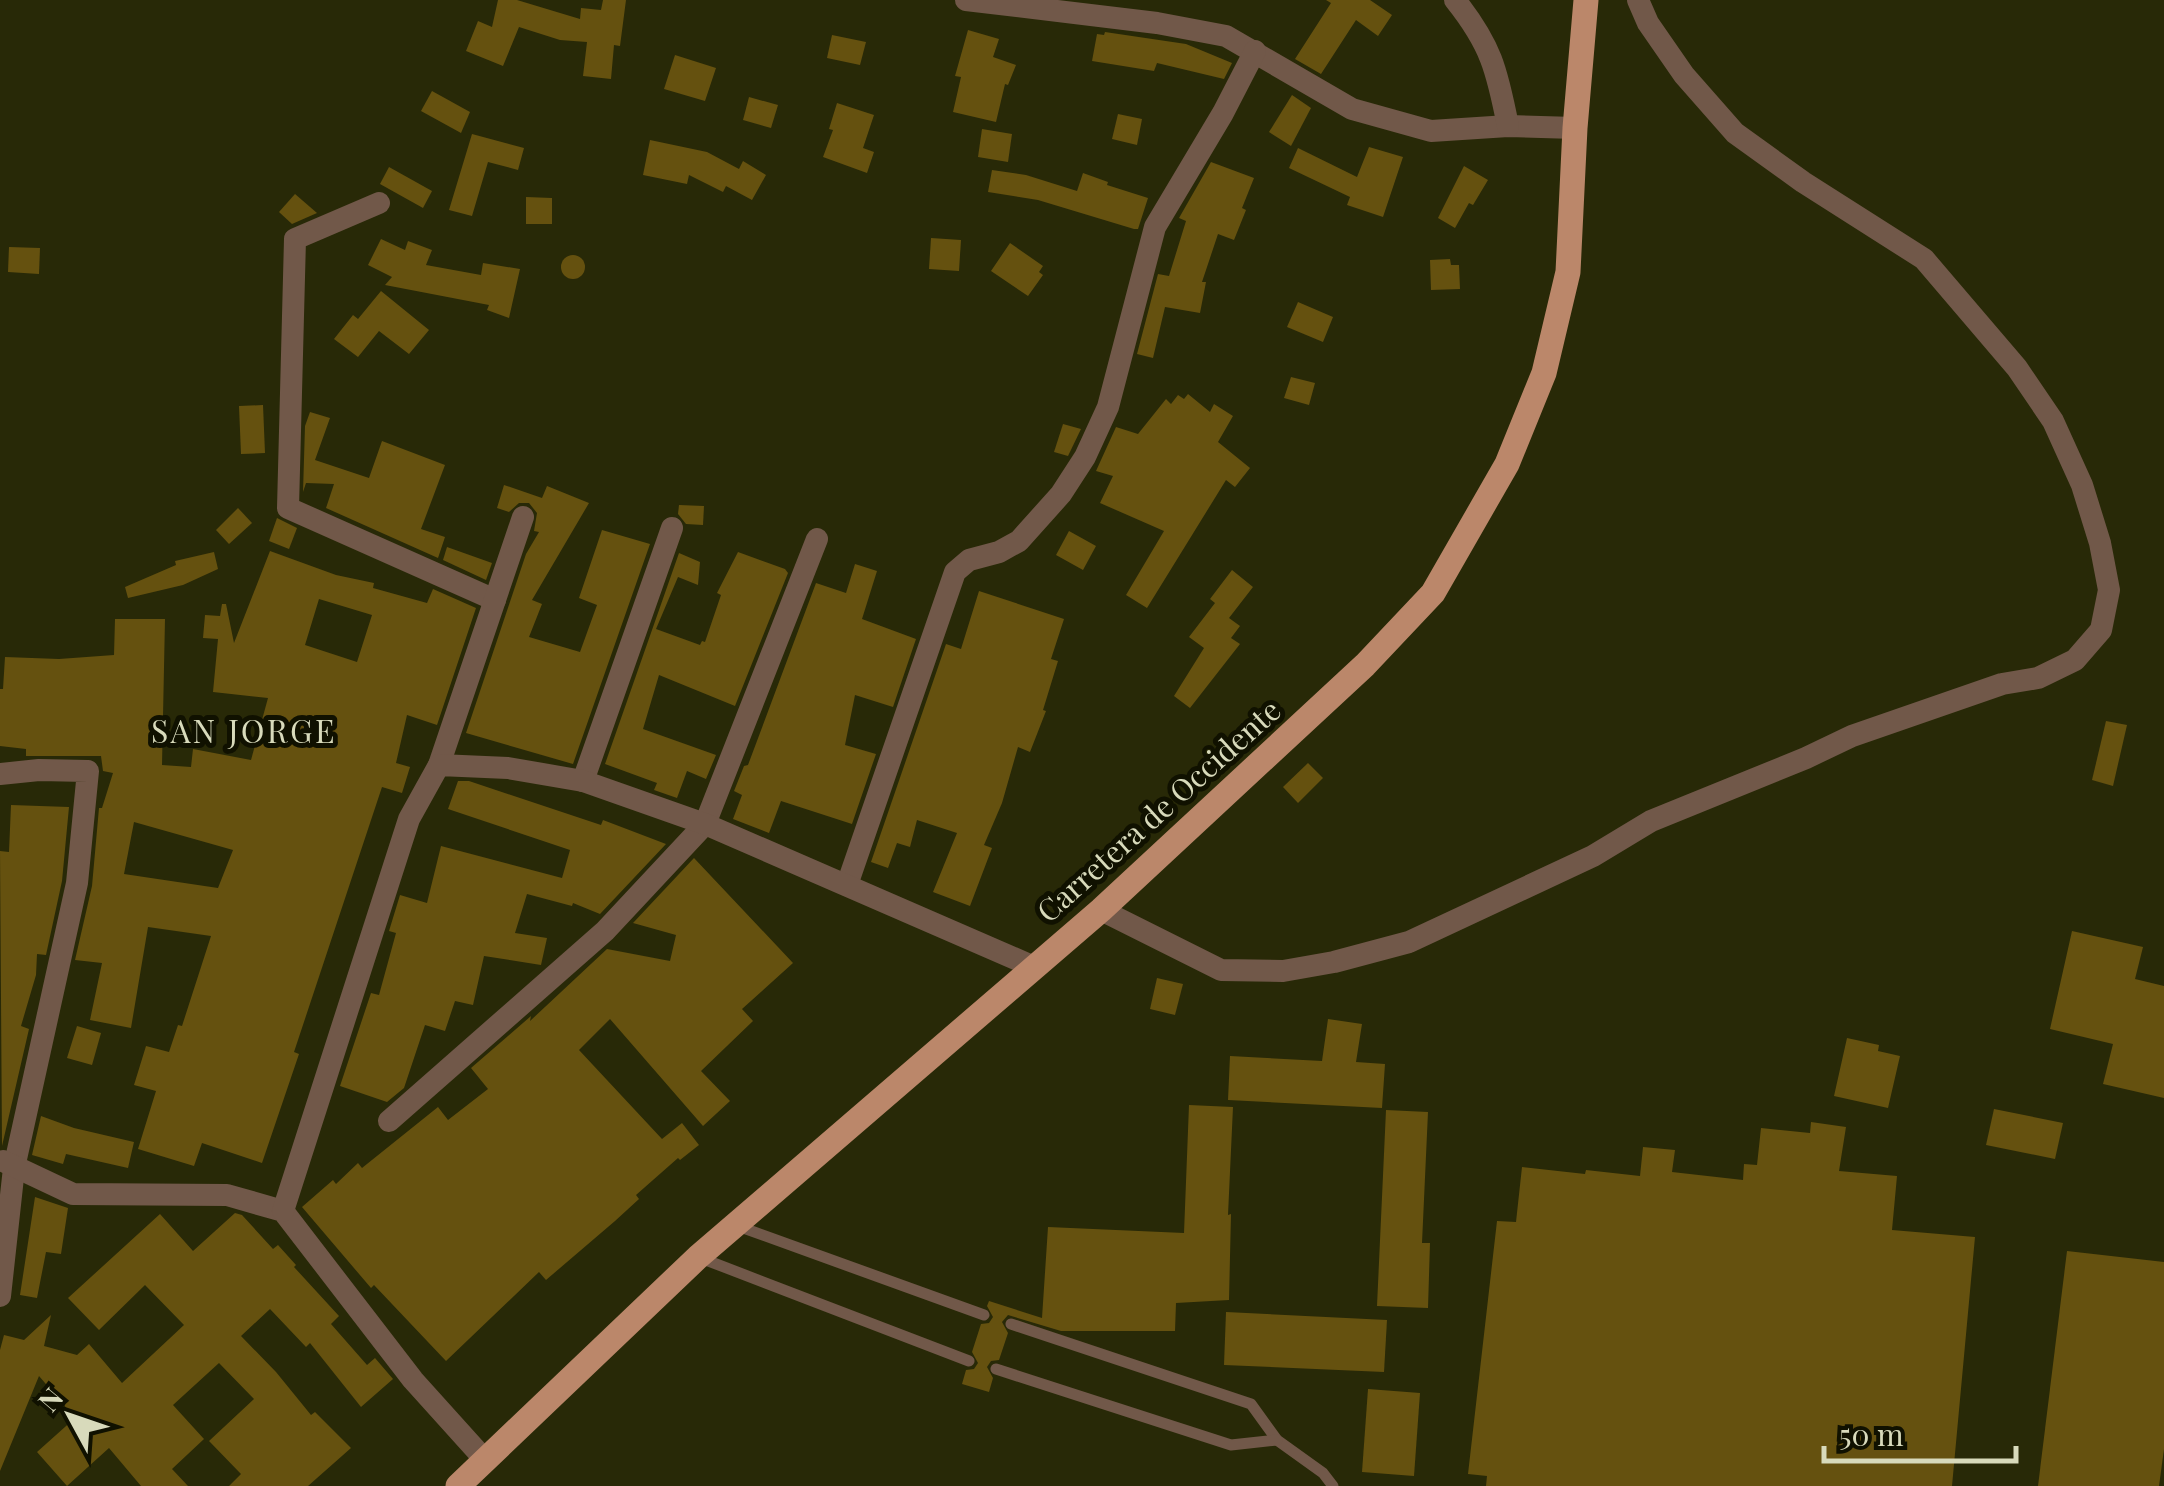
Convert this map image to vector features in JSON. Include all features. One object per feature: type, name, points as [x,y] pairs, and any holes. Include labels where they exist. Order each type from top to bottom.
[{"type":"main road","name":"Carretera de Occidente","points":[[458,1486],[698,1258],[1100,910],[1365,664],[1433,593],[1507,464],[1544,373],[1568,272],[1586,0]]},
{"type":"street","points":[[966,0],[1157,23],[1226,36],[1352,109],[1431,132],[1508,126],[1575,128]]},
{"type":"street","points":[[1455,0],[1478,29],[1496,65],[1508,126]]},
{"type":"street","points":[[1100,910],[1221,970],[1284,971],[1409,942],[1565,871],[1651,820],[1852,736],[2002,684],[2038,678],[2075,660],[2101,630],[2110,590],[2082,485],[2053,421],[2017,368],[1924,259],[1802,182],[1735,133],[1684,75],[1638,0]]},
{"type":"street","points":[[847,885],[954,572],[969,560],[999,552],[1018,540],[1061,494],[1085,456],[1108,407],[1156,227],[1256,50]]},
{"type":"street","points":[[379,202],[295,239],[288,508],[494,600]]},
{"type":"street","points":[[283,1211],[409,820],[439,765],[523,517]]},
{"type":"street","points":[[583,781],[672,528]]},
{"type":"street","points":[[389,1121],[604,931],[706,824],[817,539]]},
{"type":"street","points":[[439,765],[508,768],[583,781],[706,824],[1032,966]]},
{"type":"street","points":[[0,774],[88,771],[77,884],[7,1164],[0,1296]]},
{"type":"street","points":[[7,1164],[73,1194],[228,1195],[283,1211],[413,1380],[486,1461]]},
{"type":"lane","points":[[735,1225],[984,1316]]},
{"type":"lane","points":[[698,1258],[969,1361]]},
{"type":"lane","points":[[1011,1324],[1251,1404],[1277,1440],[1323,1473],[1332,1486]]},
{"type":"lane","points":[[996,1369],[1231,1445],[1277,1440]]},
{"type":"building","points":[[498,0],[517,0],[580,19],[581,8],[601,10],[603,0],[626,0],[620,46],[614,45],[611,79],[583,76],[587,42],[560,40],[519,27],[503,66],[466,51],[478,21],[492,27]]},
{"type":"building","points":[[1326,0],[1370,0],[1392,15],[1378,36],[1356,20],[1321,74],[1295,59],[1331,3]]},
{"type":"building","points":[[968,30],[999,39],[993,57],[1016,65],[1008,85],[1005,84],[996,122],[953,112],[961,77],[955,76]]},
{"type":"building","points":[[1097,34],[1186,44],[1232,63],[1224,79],[1157,63],[1154,71],[1092,61]]},
{"type":"building","points":[[832,35],[866,42],[860,65],[827,58]]},
{"type":"building","points":[[675,55],[716,68],[705,101],[664,89]]},
{"type":"building","points":[[432,91],[470,112],[461,133],[421,111]]},
{"type":"building","points":[[1292,95],[1311,108],[1291,146],[1269,132]]},
{"type":"building","points":[[749,97],[778,105],[771,128],[743,120]]},
{"type":"building","points":[[837,103],[874,115],[863,148],[874,152],[867,173],[823,157]]},
{"type":"building","points":[[1118,114],[1142,119],[1137,145],[1112,139]]},
{"type":"building","points":[[982,129],[1012,134],[1008,162],[978,157]]},
{"type":"building","points":[[472,134],[524,148],[518,170],[488,162],[472,216],[449,210]]},
{"type":"building","points":[[650,140],[707,152],[739,169],[743,161],[766,175],[752,200],[726,186],[723,192],[689,175],[687,184],[643,175]]},
{"type":"building","points":[[1369,147],[1403,157],[1383,217],[1347,205],[1350,197],[1289,168],[1298,148],[1357,177]]},
{"type":"building","points":[[1211,162],[1254,178],[1242,208],[1246,210],[1234,240],[1218,234],[1202,282],[1206,282],[1200,313],[1165,307],[1153,358],[1137,354],[1158,274],[1169,276],[1186,221],[1179,218]]},
{"type":"building","points":[[1464,166],[1488,180],[1455,228],[1438,218]]},
{"type":"building","points":[[389,167],[432,191],[423,208],[380,184]]},
{"type":"building","points":[[992,170],[1026,175],[1077,191],[1083,173],[1148,198],[1138,229],[1134,229],[1038,200],[988,192]]},
{"type":"building","points":[[295,194],[317,213],[292,224],[279,212]]},
{"type":"building","points":[[526,197],[552,198],[552,224],[526,224]]},
{"type":"building","points":[[931,238],[961,240],[959,271],[929,269]]},
{"type":"building","points":[[381,239],[405,250],[408,241],[432,250],[426,265],[481,275],[483,263],[520,269],[509,318],[487,310],[489,305],[385,285],[392,277],[368,265]]},
{"type":"building","points":[[1010,243],[1043,266],[1039,272],[1043,275],[1028,296],[991,271]]},
{"type":"building","points":[[9,247],[40,248],[39,274],[8,272]]},
{"type":"building","points":[[573,255],[585,267],[573,279],[561,267]]},
{"type":"building","points":[[1450,259],[1451,265],[1459,265],[1460,289],[1431,290],[1430,260]]},
{"type":"building","points":[[381,291],[429,330],[409,354],[379,331],[358,357],[334,339],[353,315],[358,319]]},
{"type":"building","points":[[1298,302],[1333,317],[1323,342],[1287,327]]},
{"type":"building","points":[[1291,377],[1315,383],[1309,405],[1284,398]]},
{"type":"building","points":[[1188,394],[1210,412],[1214,404],[1233,416],[1218,442],[1250,468],[1235,487],[1226,480],[1147,608],[1126,595],[1164,531],[1100,503],[1113,476],[1096,471],[1116,427],[1138,434],[1166,399],[1171,404],[1178,395],[1184,399]]},
{"type":"building","points":[[263,405],[265,453],[241,454],[239,406]]},
{"type":"building","points":[[310,412],[330,418],[315,460],[369,478],[382,441],[445,465],[421,529],[445,537],[438,558],[326,508],[334,484],[306,483],[303,492],[305,426]]},
{"type":"building","points":[[1063,424],[1081,429],[1068,456],[1054,452]]},
{"type":"building","points":[[504,485],[542,498],[547,486],[589,503],[532,600],[542,604],[529,637],[580,652],[597,605],[579,598],[602,530],[650,544],[573,764],[466,733],[526,554],[539,532],[534,531],[537,513],[529,503],[519,503],[509,512],[497,508]]},
{"type":"building","points":[[679,505],[704,506],[703,525],[686,524],[678,514]]},
{"type":"building","points":[[238,508],[252,523],[229,544],[216,530]]},
{"type":"building","points":[[277,518],[297,528],[289,549],[269,541]]},
{"type":"building","points":[[1069,531],[1096,546],[1083,570],[1056,555]]},
{"type":"building","points":[[447,547],[492,563],[486,580],[443,560]]},
{"type":"building","points":[[270,551],[427,603],[433,589],[476,608],[437,725],[407,715],[396,763],[410,767],[402,793],[382,787],[294,1052],[299,1054],[262,1163],[202,1143],[194,1166],[138,1149],[156,1091],[134,1085],[146,1046],[169,1052],[178,1025],[182,1026],[211,936],[148,927],[131,1028],[90,1020],[102,963],[75,960],[92,886],[99,808],[113,773],[103,771],[101,756],[26,756],[26,749],[0,746],[0,689],[5,657],[114,655],[115,619],[165,619],[162,765],[191,767],[193,749],[251,760],[268,698],[213,692],[218,639],[203,638],[205,615],[220,616],[222,604],[226,604],[234,643]],"holes":[[[319,599],[372,615],[357,662],[305,645]],[[134,822],[233,850],[218,888],[124,874]]]},
{"type":"building","points":[[214,552],[218,569],[183,585],[128,598],[125,587],[176,565],[175,561]]},
{"type":"building","points":[[738,552],[788,573],[735,706],[659,675],[643,729],[716,755],[706,779],[687,771],[677,798],[654,790],[657,783],[605,764],[679,553],[700,562],[698,585],[678,577],[656,629],[700,645],[705,642],[721,595],[717,593]]},
{"type":"building","points":[[855,564],[877,571],[862,619],[916,639],[893,707],[855,695],[845,745],[876,754],[852,824],[781,801],[769,833],[733,819],[742,795],[734,791],[744,766],[748,765],[816,583],[846,593]]},
{"type":"building","points":[[1232,570],[1253,587],[1229,618],[1240,626],[1231,638],[1240,644],[1190,708],[1174,696],[1204,648],[1189,637],[1215,603],[1210,599]]},
{"type":"building","points":[[979,591],[1064,619],[1051,659],[1058,661],[1043,710],[1046,711],[1030,752],[1018,747],[1002,803],[984,845],[992,848],[970,906],[933,892],[957,833],[917,820],[910,847],[897,843],[888,868],[871,862],[946,644],[961,649]]},
{"type":"building","points":[[2106,721],[2127,725],[2113,786],[2092,780]]},
{"type":"building","points":[[1308,763],[1323,778],[1298,803],[1283,787]]},
{"type":"building","points":[[458,781],[469,781],[601,825],[603,820],[666,844],[600,914],[573,903],[572,906],[527,894],[515,933],[547,938],[541,965],[484,956],[473,1005],[455,1001],[445,1031],[425,1025],[404,1088],[387,1102],[340,1086],[371,993],[379,995],[396,933],[389,931],[400,895],[427,903],[441,846],[562,878],[570,850],[448,809]]},
{"type":"building","points":[[11,805],[69,807],[62,881],[46,955],[37,954],[36,975],[21,1026],[29,1029],[2,1146],[0,851],[9,852]]},
{"type":"building","points":[[694,858],[793,963],[742,1009],[753,1021],[701,1071],[730,1101],[703,1126],[610,1019],[579,1050],[662,1139],[682,1123],[699,1145],[636,1195],[639,1199],[546,1280],[539,1272],[446,1361],[374,1285],[371,1288],[302,1207],[358,1163],[362,1168],[438,1107],[448,1120],[488,1089],[471,1068],[531,1016],[530,1021],[607,949],[670,961],[676,935],[633,923]]},
{"type":"building","points":[[2072,931],[2143,947],[2135,979],[2164,986],[2164,1098],[2103,1084],[2113,1044],[2050,1029]]},
{"type":"building","points":[[1157,978],[1183,984],[1175,1015],[1150,1009]]},
{"type":"building","points":[[1328,1019],[1362,1024],[1356,1062],[1385,1064],[1382,1108],[1228,1100],[1230,1056],[1322,1061]]},
{"type":"building","points":[[77,1026],[101,1033],[92,1065],[67,1058]]},
{"type":"building","points":[[1847,1038],[1879,1045],[1878,1051],[1900,1056],[1888,1108],[1834,1096]]},
{"type":"building","points":[[1189,1105],[1233,1107],[1229,1300],[1176,1303],[1175,1331],[1061,1331],[1008,1315],[1002,1322],[1008,1333],[999,1360],[991,1361],[987,1367],[993,1378],[989,1392],[962,1384],[966,1370],[974,1369],[978,1363],[972,1352],[981,1324],[989,1323],[993,1317],[987,1306],[989,1301],[1042,1318],[1048,1227],[1184,1233]]},
{"type":"building","points":[[1994,1109],[2063,1123],[2055,1159],[1986,1145]]},
{"type":"building","points":[[1386,1110],[1428,1112],[1422,1243],[1430,1243],[1428,1308],[1377,1306]]},
{"type":"building","points":[[41,1116],[134,1142],[128,1168],[66,1154],[63,1164],[32,1155]]},
{"type":"building","points":[[1811,1122],[1846,1127],[1839,1171],[1897,1176],[1892,1230],[1975,1237],[1952,1486],[1486,1486],[1487,1476],[1468,1474],[1497,1221],[1516,1222],[1522,1167],[1640,1176],[1643,1147],[1675,1150],[1672,1172],[1743,1180],[1744,1164],[1757,1165],[1761,1128],[1810,1133]]},
{"type":"building","points":[[35,1197],[68,1208],[61,1254],[46,1252],[37,1298],[20,1295]]},
{"type":"building","points":[[235,1213],[242,1215],[273,1249],[278,1245],[296,1265],[339,1316],[331,1324],[367,1365],[375,1358],[393,1379],[361,1407],[310,1343],[306,1347],[270,1309],[241,1336],[311,1415],[315,1412],[351,1448],[308,1486],[229,1486],[241,1474],[209,1441],[254,1399],[219,1363],[173,1405],[204,1439],[172,1469],[188,1486],[141,1486],[109,1448],[67,1486],[37,1452],[75,1418],[39,1376],[0,1471],[0,1350],[4,1335],[24,1340],[51,1315],[44,1346],[77,1355],[89,1344],[122,1383],[184,1325],[145,1285],[99,1330],[68,1298],[160,1214],[193,1251]]},
{"type":"building","points":[[2067,1251],[2164,1262],[2164,1449],[2159,1486],[2038,1486]]},
{"type":"building","points":[[1226,1312],[1387,1320],[1384,1372],[1224,1365]]},
{"type":"building","points":[[1368,1389],[1420,1393],[1414,1476],[1362,1472]]},
{"type":"district","name":"SAN JORGE","points":[[244,729]]}]
